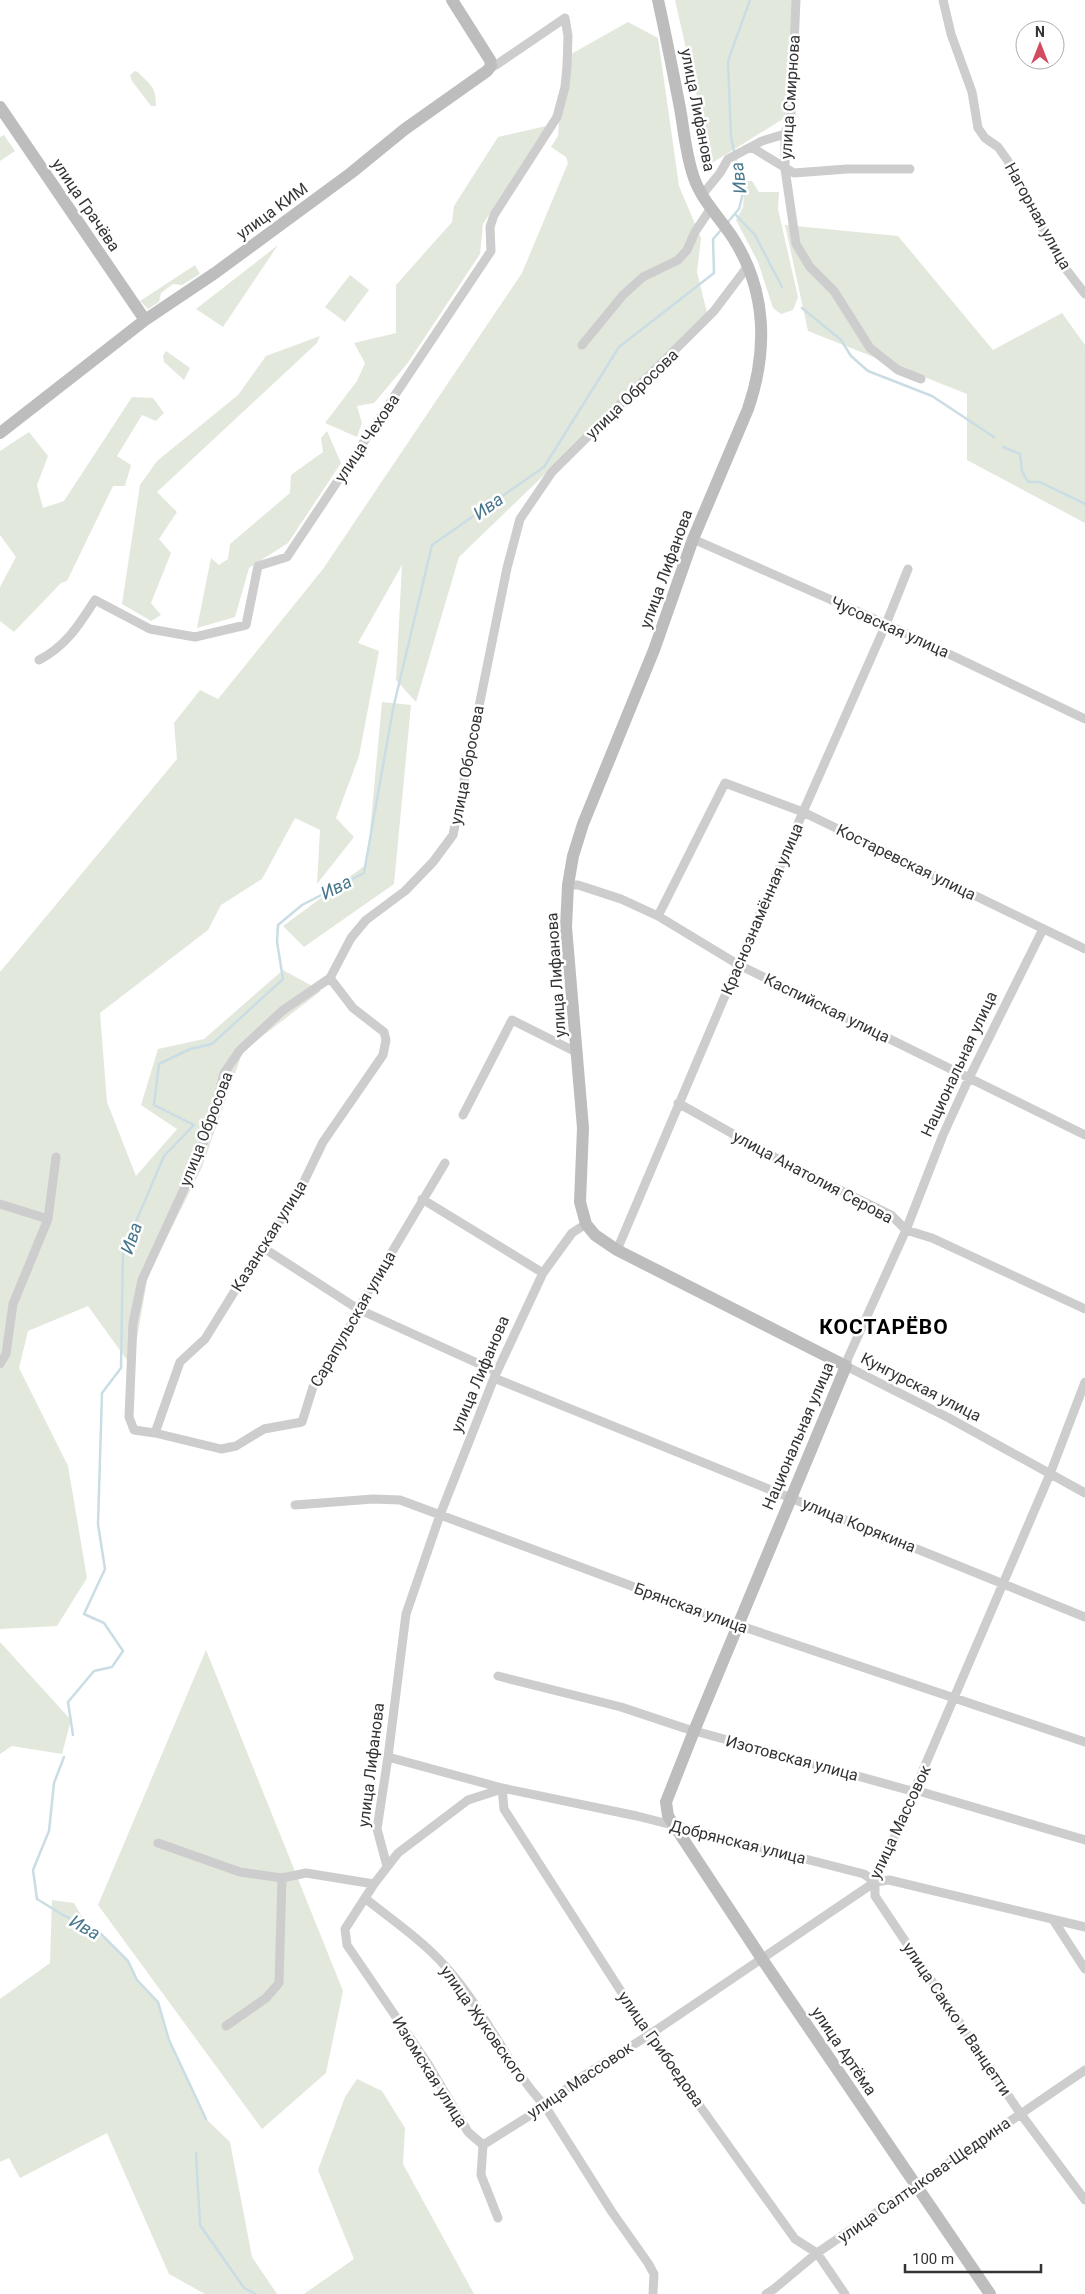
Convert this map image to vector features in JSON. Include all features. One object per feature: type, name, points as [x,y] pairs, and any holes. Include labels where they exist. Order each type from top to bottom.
[{"type":"street","points":[[452,0],[483,47],[492,66]]},
{"type":"street","name":"улица Лифанова","points":[[387,1866],[377,1829],[406,1614],[440,1515],[496,1375],[543,1273],[572,1233],[586,1224],[580,1202],[583,1128],[566,927],[568,885],[573,856],[583,824],[654,650],[693,539],[756,388],[760,362],[762,322],[760,304],[748,266],[733,239],[702,195],[689,164],[672,62],[658,0]]},
{"type":"street","name":"улица Смирнова","points":[[796,0],[791,114],[785,134],[785,169],[796,244],[810,267],[834,291],[870,348],[898,370],[921,379]]},
{"type":"street","name":"Нагорная улица","points":[[943,0],[951,34],[972,92],[978,128],[985,138],[998,147],[1008,161],[1062,264],[1085,294]]},
{"type":"street","name":"улица КИМ","points":[[0,432],[25,416],[145,320],[283,223],[405,129],[492,66],[565,18]]},
{"type":"street","name":"улица Чехова","points":[[39,660],[55,651],[75,632],[95,600],[150,629],[195,637],[246,625],[258,566],[287,557],[491,251],[490,227],[494,215],[557,117],[568,66],[568,36],[565,18]]},
{"type":"street","name":"улица Грачёва","points":[[0,107],[145,320]]},
{"type":"street","points":[[702,195],[720,173],[728,159],[748,148],[785,134]]},
{"type":"street","points":[[748,148],[794,173],[847,169],[910,169]]},
{"type":"street","points":[[582,345],[623,294],[643,277],[678,260],[687,250],[695,232],[711,208]]},
{"type":"street","name":"улица Обросова","points":[[155,1433],[134,1430],[129,1416],[133,1323],[142,1280],[196,1163],[213,1116],[224,1073],[240,1050],[282,1011],[330,978],[351,938],[366,920],[406,891],[433,862],[453,835],[507,568],[520,519],[552,472],[714,311],[748,266]]},
{"type":"street","name":"Чусовская улица","points":[[693,539],[886,624],[1085,719]]},
{"type":"street","name":"Краснознамённая улица","points":[[617,1250],[678,1103],[886,624],[908,569]]},
{"type":"street","name":"Костаревская улица","points":[[658,916],[725,784],[803,812],[1085,949]]},
{"type":"street","name":"Каспийская улица","points":[[568,885],[578,885],[621,899],[658,916],[739,964],[1085,1135]]},
{"type":"street","name":"Национальная улица","points":[[672,1826],[666,1802],[736,1624],[848,1358],[906,1230],[943,1135],[1042,929]]},
{"type":"street","name":"Казанская улица","points":[[155,1433],[180,1362],[204,1339],[262,1247],[296,1198],[323,1142],[383,1055],[386,1040],[384,1032],[353,1008],[330,978]]},
{"type":"street","points":[[463,1115],[512,1020],[578,1053]]},
{"type":"street","name":"улица Анатолия Серова","points":[[678,1103],[782,1162],[891,1215],[906,1230],[932,1238],[1085,1309]]},
{"type":"street","points":[[0,1364],[6,1354],[13,1304],[48,1219],[56,1157]]},
{"type":"street","name":"Сарапульская улица","points":[[155,1433],[221,1449],[236,1446],[264,1429],[302,1422],[313,1387],[321,1377],[356,1316],[358,1309],[445,1163]]},
{"type":"street","points":[[422,1199],[543,1273]]},
{"type":"street","points":[[0,1204],[48,1219]]},
{"type":"street","name":"Кунгурская улица","points":[[586,1224],[595,1235],[617,1250],[846,1366],[1085,1493]]},
{"type":"street","name":"улица Корякина","points":[[262,1247],[358,1309],[496,1375],[1085,1616]]},
{"type":"street","name":"улица Массовок","points":[[482,2145],[545,2106],[580,2078],[649,2035],[875,1882],[1050,1474],[1085,1382]]},
{"type":"street","name":"Брянская улица","points":[[294,1505],[373,1499],[400,1500],[736,1624],[1085,1742]]},
{"type":"street","name":"Изотовская улица","points":[[498,1676],[620,1707],[694,1731],[908,1790],[915,1790],[1085,1840]]},
{"type":"street","name":"Добрянская улица","points":[[388,1758],[502,1788],[637,1816],[864,1874],[875,1882],[889,1880],[1085,1927]]},
{"type":"street","points":[[366,1899],[374,1884],[398,1853],[468,1800],[502,1788]]},
{"type":"street","name":"улица Грибоедова","points":[[502,1788],[504,1809],[649,2035],[795,2239],[817,2253],[846,2294]]},
{"type":"street","name":"улица Артёма","points":[[672,1826],[990,2294]]},
{"type":"street","points":[[158,1843],[240,1872],[282,1878],[306,1873],[374,1884]]},
{"type":"street","points":[[226,2026],[266,1998],[278,1983],[282,1878]]},
{"type":"street","name":"улица Сакко и Ванцетти","points":[[875,1882],[875,1896],[1020,2113],[1085,2200]]},
{"type":"street","name":"Изюмская улица","points":[[366,1899],[345,1929],[347,1944],[428,2064],[468,2132],[482,2145]]},
{"type":"street","name":"улица Жуковского","points":[[366,1899],[445,1965],[468,1994],[531,2091],[545,2106],[612,2212],[648,2263],[654,2274],[652,2294]]},
{"type":"street","points":[[1054,1921],[1085,1969]]},
{"type":"street","name":"улица Салтыкова-Щедрина","points":[[766,2294],[817,2253],[1085,2070]]},
{"type":"street","points":[[482,2145],[481,2175],[498,2218]]},
{"type":"shaded area","points":[[675,0],[793,0],[791,114],[712,163]]},
{"type":"shaded area","points":[[628,22],[658,38],[679,186],[701,238],[697,272],[708,317],[459,557],[416,702],[396,680],[402,565],[358,643],[379,651],[359,756],[336,818],[354,837],[317,884],[320,830],[295,818],[262,879],[221,905],[208,930],[100,1013],[107,1102],[136,1176],[177,1129],[141,1105],[158,1049],[204,1039],[283,970],[321,991],[243,1051],[202,1167],[148,1275],[132,1367],[88,1306],[28,1331],[19,1368],[68,1466],[87,1578],[57,1626],[0,1629],[0,972],[177,759],[174,723],[200,690],[218,699],[323,569],[522,273],[568,163],[566,157],[551,147],[558,136],[564,58]]},
{"type":"shaded area","points":[[135,71],[154,90],[156,106],[151,106],[132,81],[130,75]]},
{"type":"shaded area","points":[[546,126],[483,224],[480,254],[407,364],[374,403],[357,406],[362,423],[357,437],[325,423],[357,381],[365,363],[354,343],[396,333],[396,285],[452,222],[454,206],[498,137]]},
{"type":"shaded area","points":[[4,135],[15,151],[0,161],[0,137]]},
{"type":"shaded area","points":[[745,181],[752,181],[759,192],[779,192],[778,209],[798,297],[793,310],[781,314],[773,308],[758,262],[736,220],[743,207]]},
{"type":"shaded area","points":[[785,225],[898,236],[993,350],[1062,313],[1085,345],[1085,523],[967,460],[967,394],[808,331]]},
{"type":"shaded area","points":[[278,245],[223,327],[196,309]]},
{"type":"shaded area","points":[[195,265],[200,274],[182,285],[173,284],[161,293],[159,302],[148,309],[140,301]]},
{"type":"shaded area","points":[[350,275],[369,290],[345,322],[325,307]]},
{"type":"shaded area","points":[[320,336],[317,343],[157,492],[177,512],[159,539],[171,553],[151,603],[161,615],[151,621],[122,604],[140,485],[157,461],[238,395],[266,356]]},
{"type":"shaded area","points":[[166,351],[190,368],[184,380],[164,362],[163,356]]},
{"type":"shaded area","points":[[132,397],[153,398],[164,413],[156,421],[142,415],[117,456],[131,465],[125,486],[113,486],[67,581],[61,583],[14,632],[0,621],[0,587],[16,557],[0,535],[0,451],[29,432],[48,456],[37,485],[43,508],[64,501]]},
{"type":"shaded area","points":[[327,431],[341,463],[288,543],[249,568],[235,617],[197,628],[211,558],[219,565],[228,559],[230,544],[290,493],[291,475],[323,452],[321,438]]},
{"type":"shaded area","points":[[382,702],[411,705],[394,884],[304,947],[283,926],[367,864]]},
{"type":"shaded area","points":[[0,1642],[71,1720],[62,1754],[12,1746],[0,1754]]},
{"type":"shaded area","points":[[206,1650],[343,1991],[326,2073],[262,2129],[98,1905]]},
{"type":"shaded area","points":[[52,1900],[74,1903],[88,1927],[99,1932],[128,1961],[137,1980],[158,2002],[169,2040],[206,2119],[230,2142],[252,2257],[277,2294],[205,2294],[169,2274],[107,2133],[20,2178],[9,2158],[0,2162],[0,1999],[50,1963]]},
{"type":"shaded area","points":[[357,2079],[382,2091],[405,2128],[403,2164],[474,2294],[304,2294],[354,2259],[318,2170],[345,2097]]},
{"type":"waterway","name":"Ива","points":[[727,223],[739,209],[743,193],[731,137],[728,61],[750,0]]},
{"type":"waterway","points":[[735,214],[755,235],[782,287]]},
{"type":"waterway","name":"Ива","points":[[73,1735],[68,1702],[94,1671],[112,1667],[123,1651],[104,1623],[84,1614],[105,1569],[98,1524],[102,1393],[121,1368],[123,1252],[164,1156],[194,1125],[154,1105],[159,1064],[190,1049],[212,1044],[283,979],[277,942],[278,925],[302,905],[364,873],[393,709],[432,545],[544,467],[619,347],[714,273],[713,239],[722,229]]},
{"type":"waterway","points":[[802,308],[841,340],[851,356],[868,371],[932,396],[994,437]]},
{"type":"waterway","points":[[1003,447],[1020,454],[1022,471],[1028,482],[1040,482],[1085,504]]},
{"type":"waterway","name":"Ива","points":[[64,1757],[54,1783],[49,1831],[33,1870],[37,1899],[63,1915],[99,1932],[128,1961],[137,1980],[158,2002],[169,2040],[206,2119]]},
{"type":"waterway","name":"Ива","points":[[196,2153],[200,2225],[244,2288],[256,2294]]},
{"type":"district","name":"КОСТАРЁВО","points":[[884,1327]]}]
